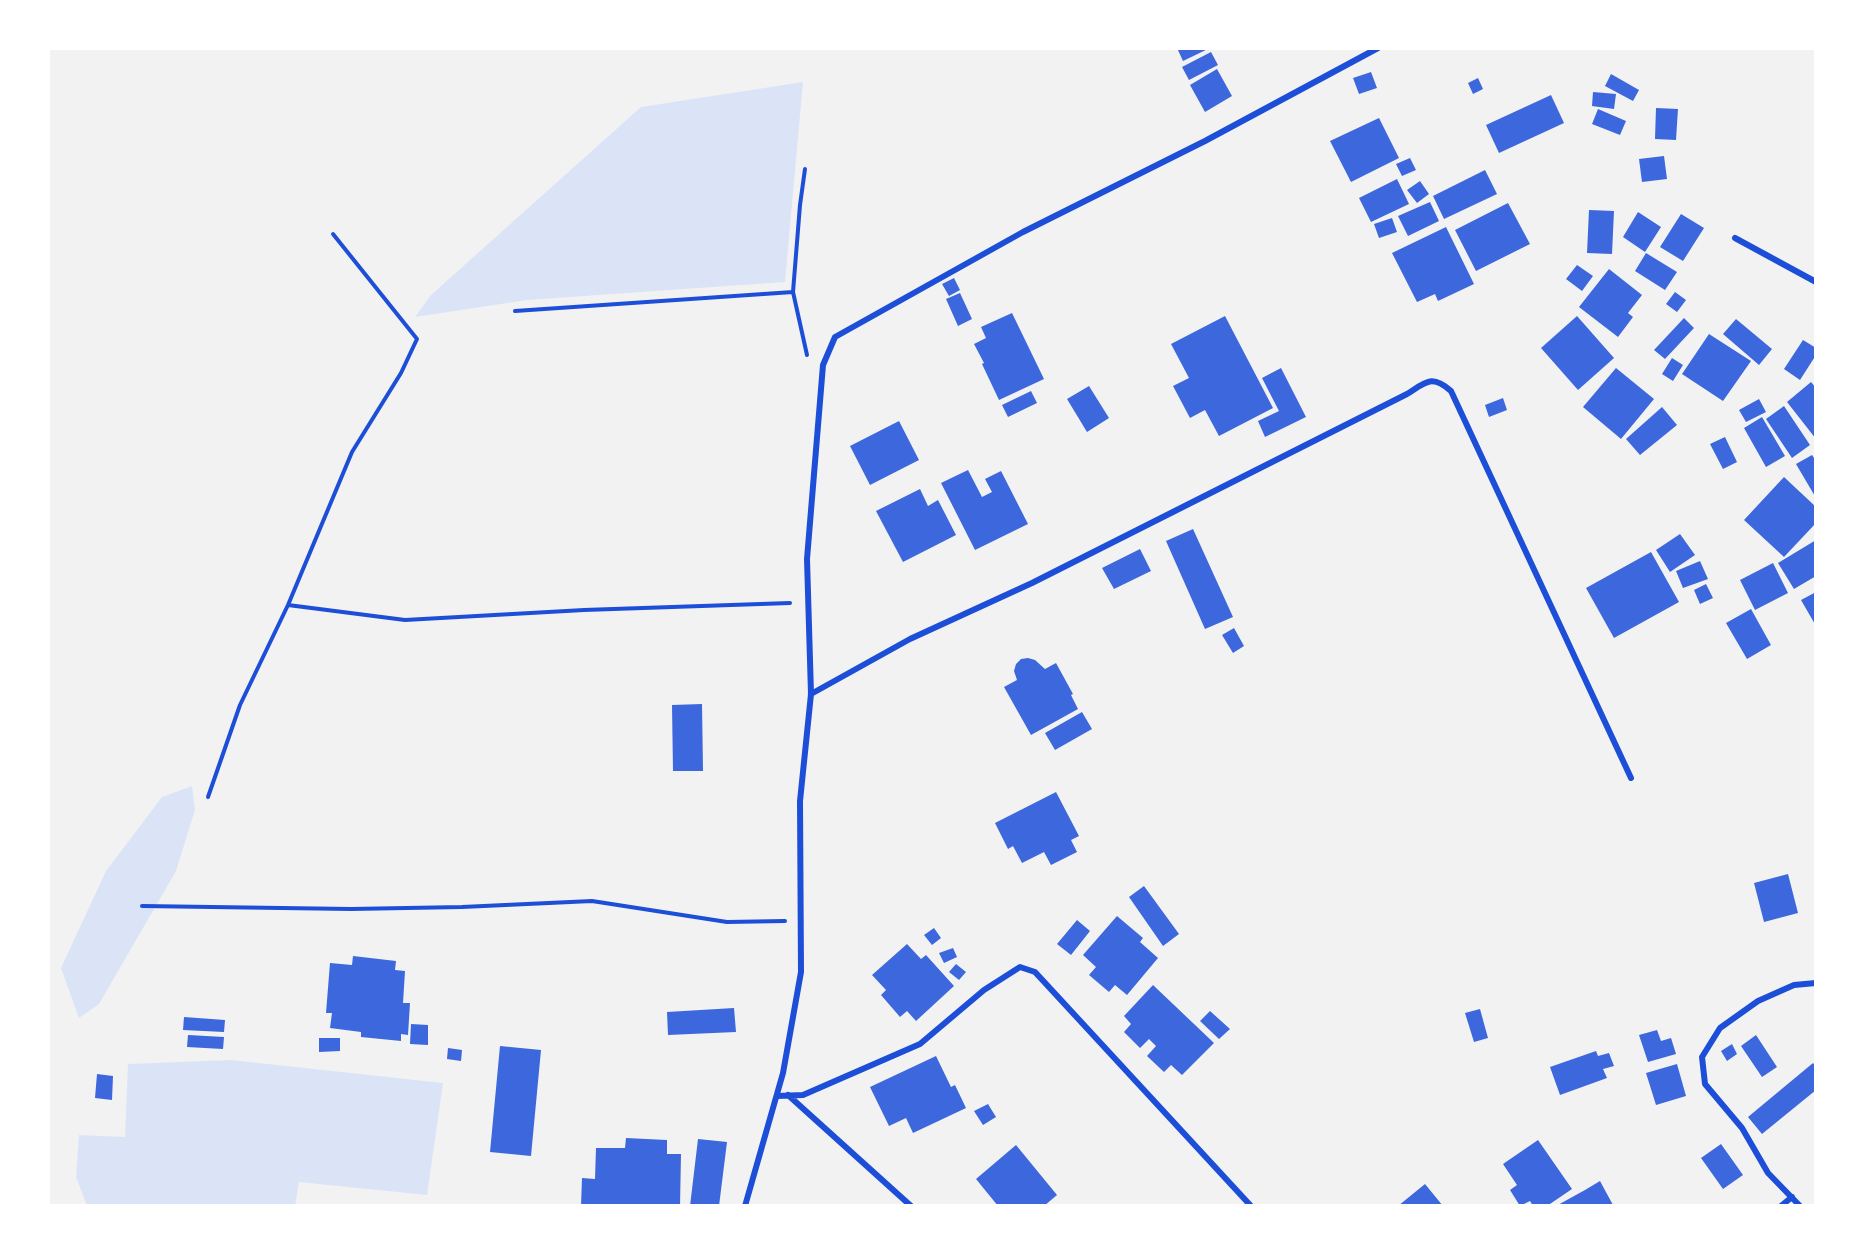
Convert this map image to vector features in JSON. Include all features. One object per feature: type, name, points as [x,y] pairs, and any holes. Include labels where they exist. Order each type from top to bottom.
[{"type":"street","points":[[745,1206],[785,1064],[801,972],[800,801],[811,694],[807,559],[823,365],[835,337],[1023,232],[1204,141],[1378,48]]},
{"type":"street","points":[[1735,238],[1816,282]]},
{"type":"street","points":[[811,694],[910,639],[1032,583],[1428,381],[1440,382],[1450,391],[1631,778]]},
{"type":"street","points":[[777,1096],[803,1095],[920,1044],[984,990],[1020,967],[1035,972],[1251,1206]]},
{"type":"street","points":[[1800,1206],[1768,1173],[1742,1128],[1705,1084],[1702,1057],[1720,1028],[1758,1001],[1794,985],[1816,983]]},
{"type":"street","points":[[788,1095],[911,1206]]},
{"type":"street","points":[[1781,1206],[1792,1197]]},
{"type":"path","points":[[805,169],[793,292],[809,362]]},
{"type":"path","points":[[208,797],[240,705],[288,605],[352,452],[401,374],[417,339],[333,234]]},
{"type":"path","points":[[515,311],[793,292]]},
{"type":"path","points":[[288,605],[405,620],[584,610],[808,602]]},
{"type":"path","points":[[142,906],[351,909],[592,901],[727,922],[800,921]]},
{"type":"shaded area","points":[[803,82],[785,282],[527,300],[415,317],[431,295],[641,107]]},
{"type":"shaded area","points":[[192,786],[195,810],[176,871],[99,1004],[79,1018],[61,968],[106,871],[162,797]]},
{"type":"shaded area","points":[[231,1060],[443,1083],[427,1195],[299,1182],[295,1206],[87,1206],[76,1177],[79,1135],[125,1137],[128,1064]]},
{"type":"building","points":[[1177,48],[1210,48],[1183,61]]},
{"type":"building","points":[[1211,52],[1218,65],[1189,80],[1182,67]]},
{"type":"building","points":[[1217,69],[1232,96],[1205,112],[1190,85]]},
{"type":"building","points":[[1371,72],[1377,88],[1359,94],[1353,78]]},
{"type":"building","points":[[1611,74],[1639,90],[1633,101],[1605,86]]},
{"type":"building","points":[[1478,78],[1483,89],[1473,94],[1468,83]]},
{"type":"building","points":[[1593,92],[1616,94],[1614,109],[1592,106]]},
{"type":"building","points":[[1551,95],[1564,123],[1499,153],[1486,125]]},
{"type":"building","points":[[1656,108],[1678,109],[1676,140],[1655,139]]},
{"type":"building","points":[[1598,109],[1626,121],[1620,135],[1592,124]]},
{"type":"building","points":[[1379,118],[1399,158],[1351,182],[1330,141]]},
{"type":"building","points":[[1664,156],[1667,179],[1642,182],[1639,159]]},
{"type":"building","points":[[1410,158],[1416,170],[1402,176],[1396,164]]},
{"type":"building","points":[[1485,170],[1497,194],[1444,219],[1433,196]]},
{"type":"building","points":[[1397,179],[1409,204],[1371,222],[1359,198]]},
{"type":"building","points":[[1420,181],[1429,194],[1417,203],[1407,190]]},
{"type":"building","points":[[1430,202],[1439,221],[1408,236],[1398,216]]},
{"type":"building","points":[[1508,203],[1530,244],[1476,271],[1455,230]]},
{"type":"building","points":[[1589,210],[1614,211],[1612,254],[1587,253]]},
{"type":"building","points":[[1638,212],[1661,227],[1645,252],[1623,237]]},
{"type":"building","points":[[1681,214],[1704,228],[1683,261],[1660,247]]},
{"type":"building","points":[[1392,218],[1397,232],[1379,238],[1374,224]]},
{"type":"building","points":[[1446,227],[1474,284],[1438,301],[1435,294],[1417,302],[1392,253]]},
{"type":"building","points":[[1646,253],[1677,272],[1665,290],[1635,271]]},
{"type":"building","points":[[1577,265],[1593,276],[1582,291],[1566,279]]},
{"type":"building","points":[[1609,269],[1642,295],[1628,313],[1633,317],[1618,337],[1579,307]]},
{"type":"building","points":[[954,278],[960,290],[949,296],[942,284]]},
{"type":"building","points":[[1675,292],[1686,300],[1677,312],[1666,304]]},
{"type":"building","points":[[960,293],[972,319],[958,326],[946,299]]},
{"type":"building","points":[[1012,313],[1044,379],[999,400],[974,344],[986,338],[981,327]]},
{"type":"building","points":[[1225,316],[1273,408],[1219,436],[1205,410],[1190,418],[1173,386],[1189,378],[1171,344]]},
{"type":"building","points":[[1577,316],[1614,358],[1578,390],[1541,348]]},
{"type":"building","points":[[1684,318],[1694,328],[1665,359],[1654,350]]},
{"type":"building","points":[[1736,319],[1772,349],[1759,365],[1723,334]]},
{"type":"building","points":[[1709,334],[1751,361],[1723,401],[1682,374]]},
{"type":"building","points":[[1803,340],[1816,348],[1816,355],[1800,380],[1784,369]]},
{"type":"building","points":[[1672,358],[1683,365],[1673,381],[1662,374]]},
{"type":"building","points":[[1281,368],[1306,417],[1265,437],[1258,421],[1279,411],[1262,378]]},
{"type":"building","points":[[1616,368],[1654,399],[1621,439],[1583,407]]},
{"type":"building","points":[[1811,382],[1816,388],[1816,439],[1787,402]]},
{"type":"building","points":[[1089,386],[1109,418],[1087,432],[1067,399]]},
{"type":"building","points":[[1031,391],[1037,403],[1008,417],[1002,405]]},
{"type":"building","points":[[1503,398],[1507,410],[1489,417],[1485,405]]},
{"type":"building","points":[[1759,399],[1766,412],[1746,422],[1739,410]]},
{"type":"building","points":[[1784,406],[1810,445],[1792,458],[1766,419]]},
{"type":"building","points":[[1662,407],[1677,425],[1640,455],[1626,439]]},
{"type":"building","points":[[1762,417],[1785,456],[1766,467],[1744,428]]},
{"type":"building","points":[[899,421],[919,460],[870,485],[850,446]]},
{"type":"building","points":[[1725,437],[1737,462],[1723,469],[1710,444]]},
{"type":"building","points":[[1812,455],[1816,461],[1816,498],[1796,464]]},
{"type":"building","points":[[968,470],[982,497],[992,492],[985,479],[1001,471],[1028,524],[975,550],[941,483]]},
{"type":"building","points":[[1784,477],[1816,507],[1816,523],[1784,557],[1744,520]]},
{"type":"building","points":[[920,489],[928,506],[938,500],[956,535],[903,562],[876,511]]},
{"type":"building","points":[[1193,529],[1233,617],[1205,629],[1166,541]]},
{"type":"building","points":[[1680,534],[1695,555],[1670,572],[1656,550]]},
{"type":"building","points":[[1816,540],[1816,576],[1794,589],[1778,563]]},
{"type":"building","points":[[1140,549],[1151,571],[1114,589],[1102,568]]},
{"type":"building","points":[[1651,552],[1679,602],[1614,638],[1586,588]]},
{"type":"building","points":[[1700,561],[1708,579],[1683,588],[1676,571]]},
{"type":"building","points":[[1773,563],[1788,593],[1755,610],[1740,580]]},
{"type":"building","points":[[1706,584],[1713,598],[1700,604],[1694,590]]},
{"type":"building","points":[[1816,592],[1816,626],[1801,600]]},
{"type":"building","points":[[1751,609],[1771,645],[1747,659],[1726,623]]},
{"type":"building","points":[[1234,628],[1244,646],[1233,653],[1222,635]]},
{"type":"building","points":[[1021,659],[1035,660],[1045,669],[1056,663],[1073,694],[1071,695],[1078,709],[1031,735],[1004,687],[1017,680],[1014,671],[1016,664]]},
{"type":"building","points":[[702,704],[703,771],[673,771],[672,705]]},
{"type":"building","points":[[1082,712],[1092,729],[1055,750],[1045,733]]},
{"type":"building","points":[[1056,792],[1079,836],[1071,840],[1077,852],[1051,865],[1044,852],[1022,863],[1013,846],[1008,849],[995,823]]},
{"type":"building","points":[[1788,874],[1798,913],[1764,922],[1754,883]]},
{"type":"building","points":[[1144,886],[1179,934],[1163,946],[1129,897]]},
{"type":"building","points":[[1117,916],[1143,938],[1140,942],[1158,958],[1127,995],[1115,985],[1109,992],[1089,975],[1096,967],[1083,955]]},
{"type":"building","points":[[1077,920],[1090,931],[1071,955],[1057,944]]},
{"type":"building","points":[[934,928],[941,938],[932,945],[924,935]]},
{"type":"building","points":[[907,944],[921,959],[926,955],[954,986],[916,1021],[907,1011],[900,1017],[881,995],[886,990],[872,975]]},
{"type":"building","points":[[953,948],[957,957],[944,963],[939,953]]},
{"type":"building","points":[[353,956],[396,961],[395,970],[405,971],[403,1003],[410,1003],[408,1035],[401,1034],[401,1041],[361,1037],[361,1032],[330,1028],[332,1013],[326,1013],[330,963],[352,965]]},
{"type":"building","points":[[956,964],[966,972],[959,980],[949,972]]},
{"type":"building","points":[[1153,985],[1214,1043],[1182,1075],[1171,1065],[1164,1072],[1147,1056],[1156,1046],[1149,1039],[1140,1048],[1124,1032],[1131,1024],[1124,1016]]},
{"type":"building","points":[[734,1008],[736,1032],[668,1035],[667,1012]]},
{"type":"building","points":[[1480,1009],[1488,1038],[1474,1042],[1465,1013]]},
{"type":"building","points":[[1210,1011],[1230,1029],[1219,1039],[1200,1021]]},
{"type":"building","points":[[184,1017],[225,1020],[224,1032],[183,1030]]},
{"type":"building","points":[[411,1024],[428,1025],[428,1045],[410,1044]]},
{"type":"building","points":[[1657,1030],[1661,1041],[1671,1038],[1676,1054],[1648,1062],[1639,1035]]},
{"type":"building","points":[[188,1035],[224,1037],[223,1049],[187,1047]]},
{"type":"building","points":[[1756,1035],[1777,1067],[1762,1077],[1741,1046]]},
{"type":"building","points":[[319,1038],[340,1038],[340,1051],[319,1052]]},
{"type":"building","points":[[1732,1044],[1737,1054],[1727,1061],[1721,1051]]},
{"type":"building","points":[[500,1046],[541,1050],[531,1156],[490,1152]]},
{"type":"building","points":[[448,1048],[462,1050],[461,1061],[447,1059]]},
{"type":"building","points":[[1596,1051],[1598,1056],[1609,1053],[1614,1066],[1603,1069],[1607,1078],[1560,1095],[1550,1067]]},
{"type":"building","points":[[936,1056],[951,1087],[955,1085],[966,1108],[913,1133],[906,1118],[889,1126],[870,1087]]},
{"type":"building","points":[[1813,1063],[1816,1067],[1816,1090],[1762,1134],[1748,1117]]},
{"type":"building","points":[[1677,1064],[1686,1096],[1656,1105],[1646,1073]]},
{"type":"building","points":[[97,1074],[113,1076],[112,1100],[95,1098]]},
{"type":"building","points":[[988,1104],[996,1117],[983,1125],[974,1111]]},
{"type":"building","points":[[626,1138],[667,1140],[667,1154],[681,1154],[680,1206],[581,1206],[582,1178],[595,1179],[596,1148],[625,1148]]},
{"type":"building","points":[[698,1139],[727,1142],[719,1206],[690,1206]]},
{"type":"building","points":[[1538,1140],[1572,1189],[1547,1206],[1533,1206],[1530,1201],[1520,1206],[1510,1190],[1517,1185],[1503,1164]]},
{"type":"building","points":[[1721,1144],[1743,1175],[1723,1189],[1701,1158]]},
{"type":"building","points":[[1016,1145],[1057,1195],[1044,1206],[998,1206],[976,1179]]},
{"type":"building","points":[[1600,1181],[1613,1205],[1556,1206],[1585,1190]]},
{"type":"building","points":[[1425,1184],[1443,1206],[1398,1206]]}]
